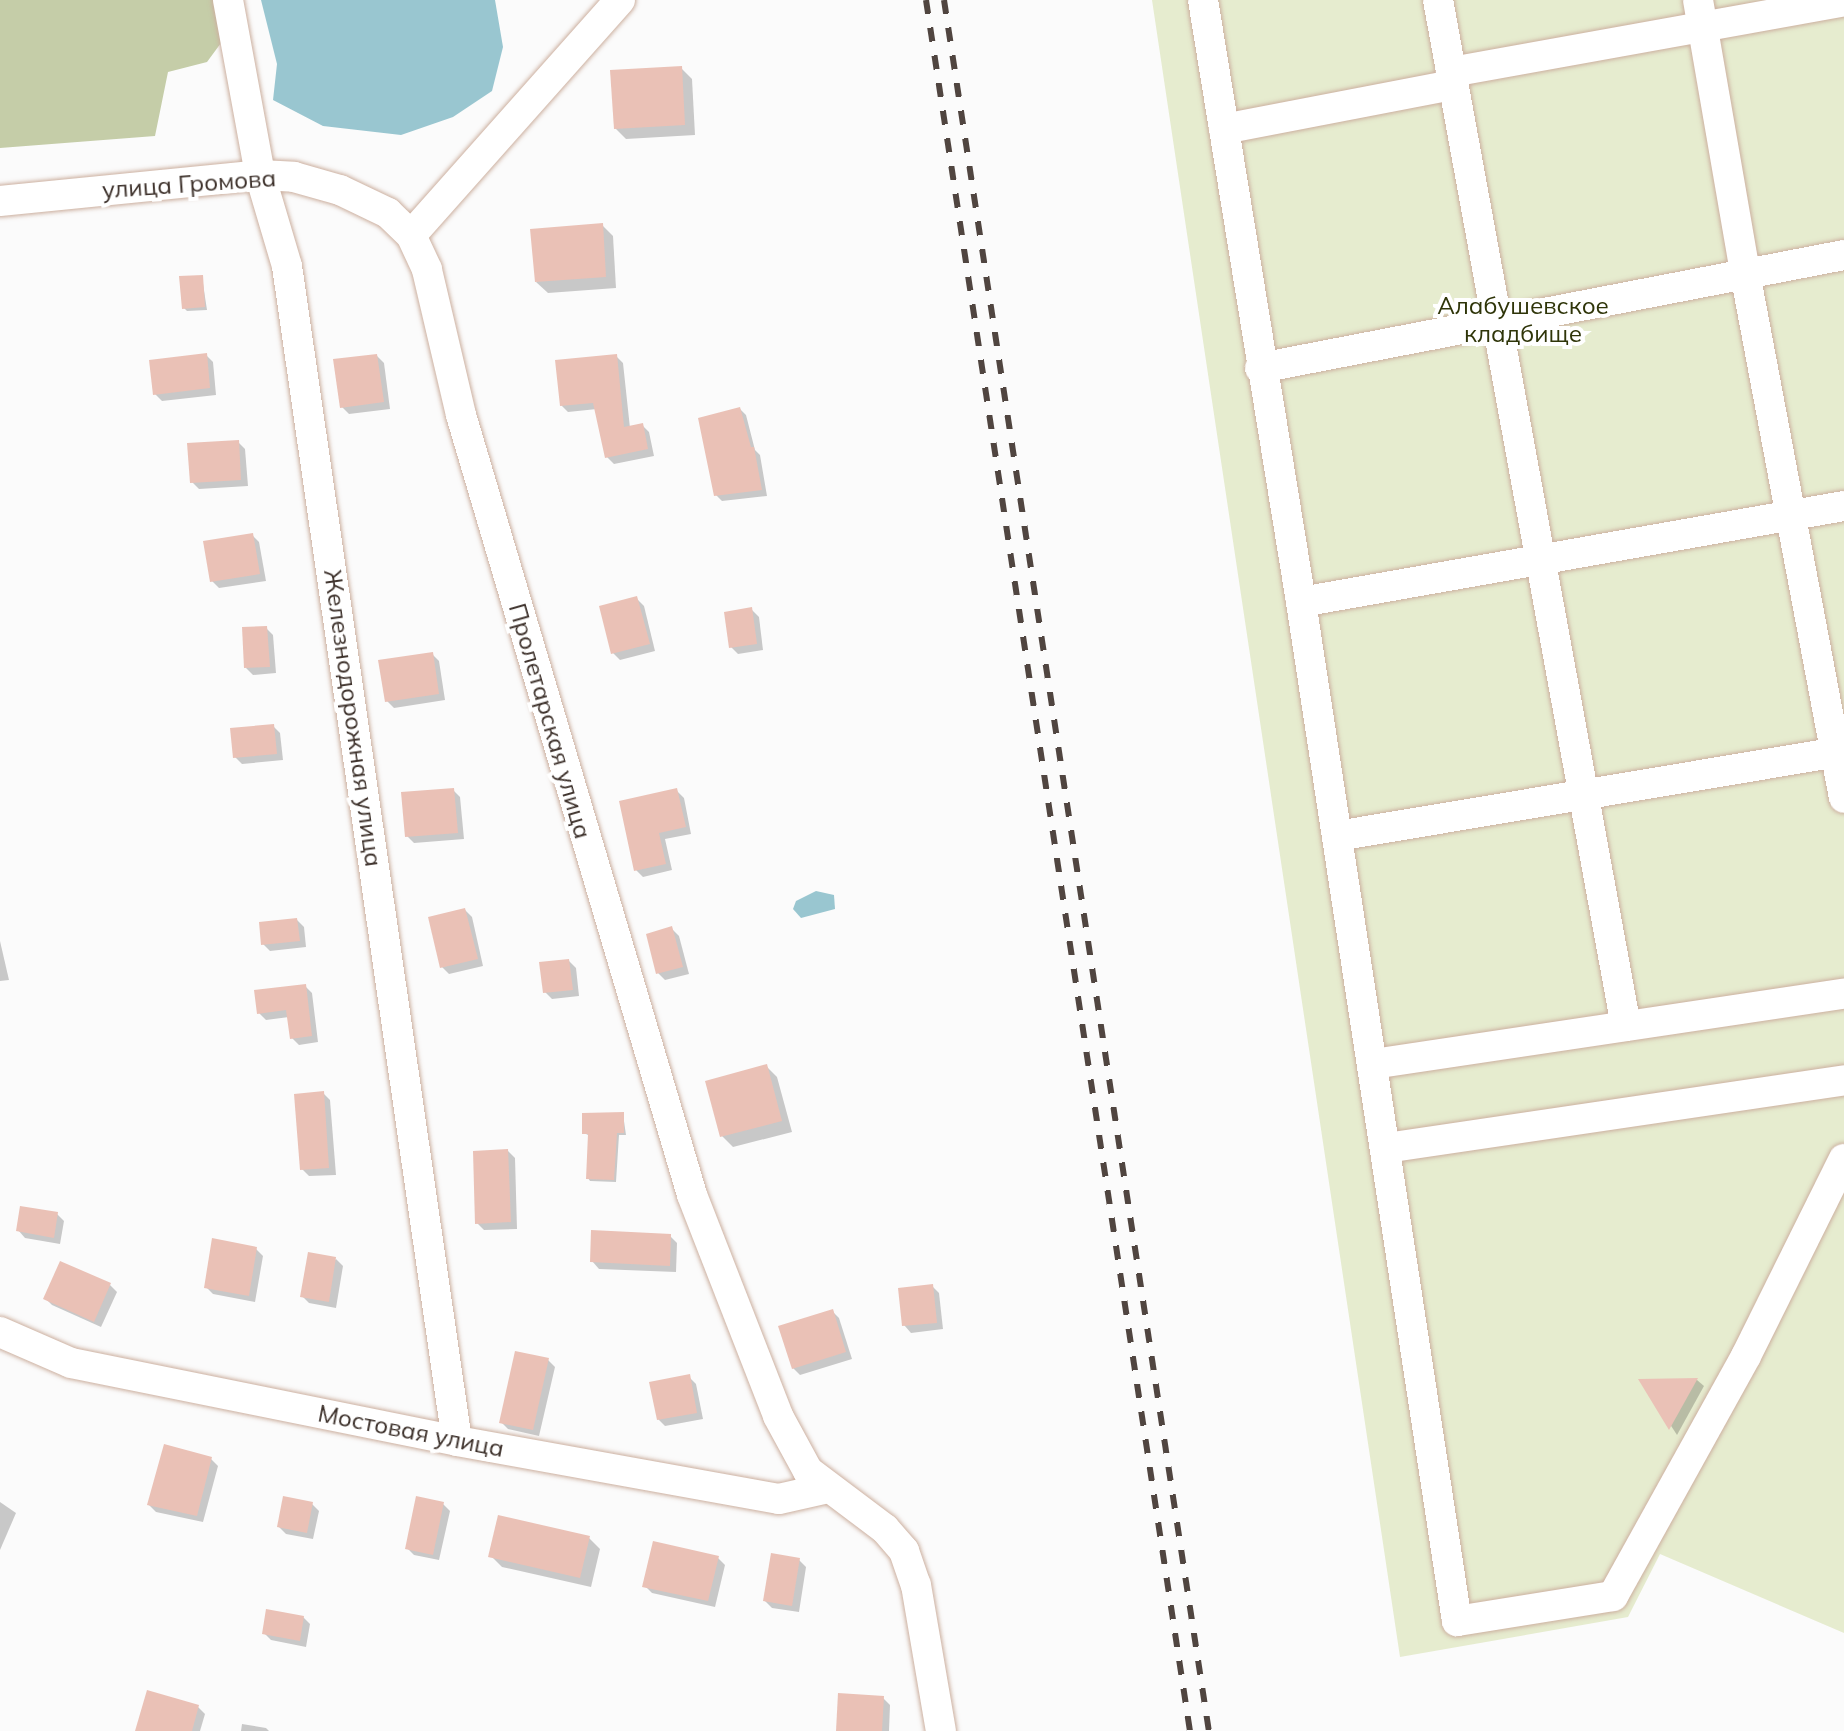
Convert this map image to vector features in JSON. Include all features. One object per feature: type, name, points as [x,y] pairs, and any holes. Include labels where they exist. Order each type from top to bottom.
[{"type":"street","name":"Железнодорожная улица","points":[[228,0],[260,175],[287,266],[457,1441]]},
{"type":"street","points":[[411,235],[514,115],[614,11],[620,0]]},
{"type":"street","points":[[1203,0],[1260,368],[1301,602],[1457,1621],[1613,1596],[1739,1369],[1844,1159]]},
{"type":"street","points":[[1438,0],[1580,793],[1626,1026]]},
{"type":"street","points":[[1224,129],[1451,79],[1701,14],[1844,1]]},
{"type":"street","points":[[1701,14],[1790,516],[1840,752],[1844,798]]},
{"type":"street","name":"улица Громова","points":[[0,201],[260,175],[294,177],[340,190],[388,213],[411,235]]},
{"type":"street","name":"Пролетарская улица","points":[[411,235],[427,270],[461,415],[692,1195],[778,1416],[808,1471],[885,1529],[904,1551],[916,1585],[941,1731]]},
{"type":"street","points":[[1260,368],[1844,255]]},
{"type":"street","points":[[1301,602],[1844,506]]},
{"type":"street","points":[[1337,836],[1840,752]]},
{"type":"street","points":[[1373,1064],[1844,994]]},
{"type":"street","points":[[1386,1148],[1844,1080]]},
{"type":"street","name":"Мостовая улица","points":[[0,1332],[71,1363],[457,1441],[779,1499],[828,1488]]},
{"type":"green space","points":[[0,0],[215,0],[221,43],[207,62],[168,72],[155,136],[0,148]]},
{"type":"green space","name":"Алабушевское кладбище","points":[[1152,0],[1844,0],[1844,1633],[1660,1554],[1628,1617],[1400,1657]]},
{"type":"water","points":[[261,0],[495,0],[503,47],[492,91],[453,117],[401,135],[323,126],[273,100],[277,64]]},
{"type":"water","points":[[816,891],[834,895],[835,909],[801,918],[793,909],[796,901]]},
{"type":"building","points":[[682,66],[685,125],[614,129],[610,70]]},
{"type":"building","points":[[603,223],[606,277],[535,282],[530,229]]},
{"type":"building","points":[[203,275],[205,307],[182,309],[179,276]]},
{"type":"building","points":[[207,353],[210,388],[153,395],[149,360]]},
{"type":"building","points":[[377,354],[384,402],[340,408],[333,359]]},
{"type":"building","points":[[617,354],[624,427],[643,423],[648,449],[605,458],[593,403],[560,406],[555,360]]},
{"type":"building","points":[[740,407],[751,447],[754,447],[762,490],[714,496],[698,418]]},
{"type":"building","points":[[239,440],[241,480],[190,483],[187,443]]},
{"type":"building","points":[[253,533],[260,574],[210,582],[203,541]]},
{"type":"building","points":[[637,596],[650,644],[611,654],[599,606]]},
{"type":"building","points":[[752,607],[757,644],[729,648],[724,612]]},
{"type":"building","points":[[267,626],[270,667],[244,668],[242,627]]},
{"type":"building","points":[[433,652],[439,694],[385,702],[378,660]]},
{"type":"building","points":[[274,724],[277,754],[233,758],[230,728]]},
{"type":"building","points":[[454,788],[458,833],[405,837],[401,792]]},
{"type":"building","points":[[677,788],[686,827],[659,833],[666,864],[634,871],[619,801]]},
{"type":"building","points":[[465,908],[478,959],[440,968],[428,917]]},
{"type":"building","points":[[297,918],[300,941],[261,945],[259,922]]},
{"type":"building","points":[[672,926],[683,967],[656,974],[646,934]]},
{"type":"building","points":[[569,959],[573,990],[543,993],[539,962]]},
{"type":"building","points":[[306,984],[312,1036],[290,1039],[286,1010],[257,1014],[254,990]]},
{"type":"building","points":[[767,1064],[782,1121],[720,1137],[705,1081]]},
{"type":"building","points":[[324,1091],[329,1168],[300,1170],[294,1094]]},
{"type":"building","points":[[624,1112],[624,1133],[617,1133],[614,1180],[586,1179],[588,1134],[582,1134],[582,1113]]},
{"type":"building","points":[[508,1149],[511,1222],[475,1224],[473,1151]]},
{"type":"building","points":[[20,1206],[58,1212],[54,1238],[16,1231]]},
{"type":"building","points":[[591,1230],[671,1234],[670,1266],[590,1262]]},
{"type":"building","points":[[212,1238],[257,1247],[249,1296],[204,1288]]},
{"type":"building","points":[[308,1252],[336,1257],[329,1302],[300,1297]]},
{"type":"building","points":[[60,1261],[111,1283],[94,1322],[43,1299]]},
{"type":"building","points":[[933,1284],[937,1323],[902,1326],[898,1288]]},
{"type":"building","points":[[833,1309],[846,1352],[792,1369],[778,1326]]},
{"type":"building","points":[[515,1351],[549,1358],[533,1430],[499,1423]]},
{"type":"building","points":[[690,1374],[697,1413],[657,1420],[649,1382]]},
{"type":"building","points":[[1698,1378],[1669,1430],[1638,1379]]},
{"type":"building","points":[[164,1444],[212,1457],[197,1516],[147,1505]]},
{"type":"building","points":[[283,1496],[313,1502],[307,1533],[277,1527]]},
{"type":"building","points":[[416,1496],[444,1502],[433,1555],[405,1549]]},
{"type":"building","points":[[498,1515],[590,1536],[580,1578],[488,1557]]},
{"type":"building","points":[[653,1541],[719,1556],[708,1601],[642,1587]]},
{"type":"building","points":[[771,1553],[800,1558],[792,1606],[763,1601]]},
{"type":"building","points":[[266,1609],[304,1616],[300,1641],[262,1634]]},
{"type":"building","points":[[147,1690],[199,1705],[192,1731],[135,1731]]},
{"type":"building","points":[[838,1693],[884,1696],[882,1731],[836,1731]]},
{"type":"railway","points":[[926,0],[1190,1731]]},
{"type":"railway","points":[[944,0],[1209,1731]]}]
